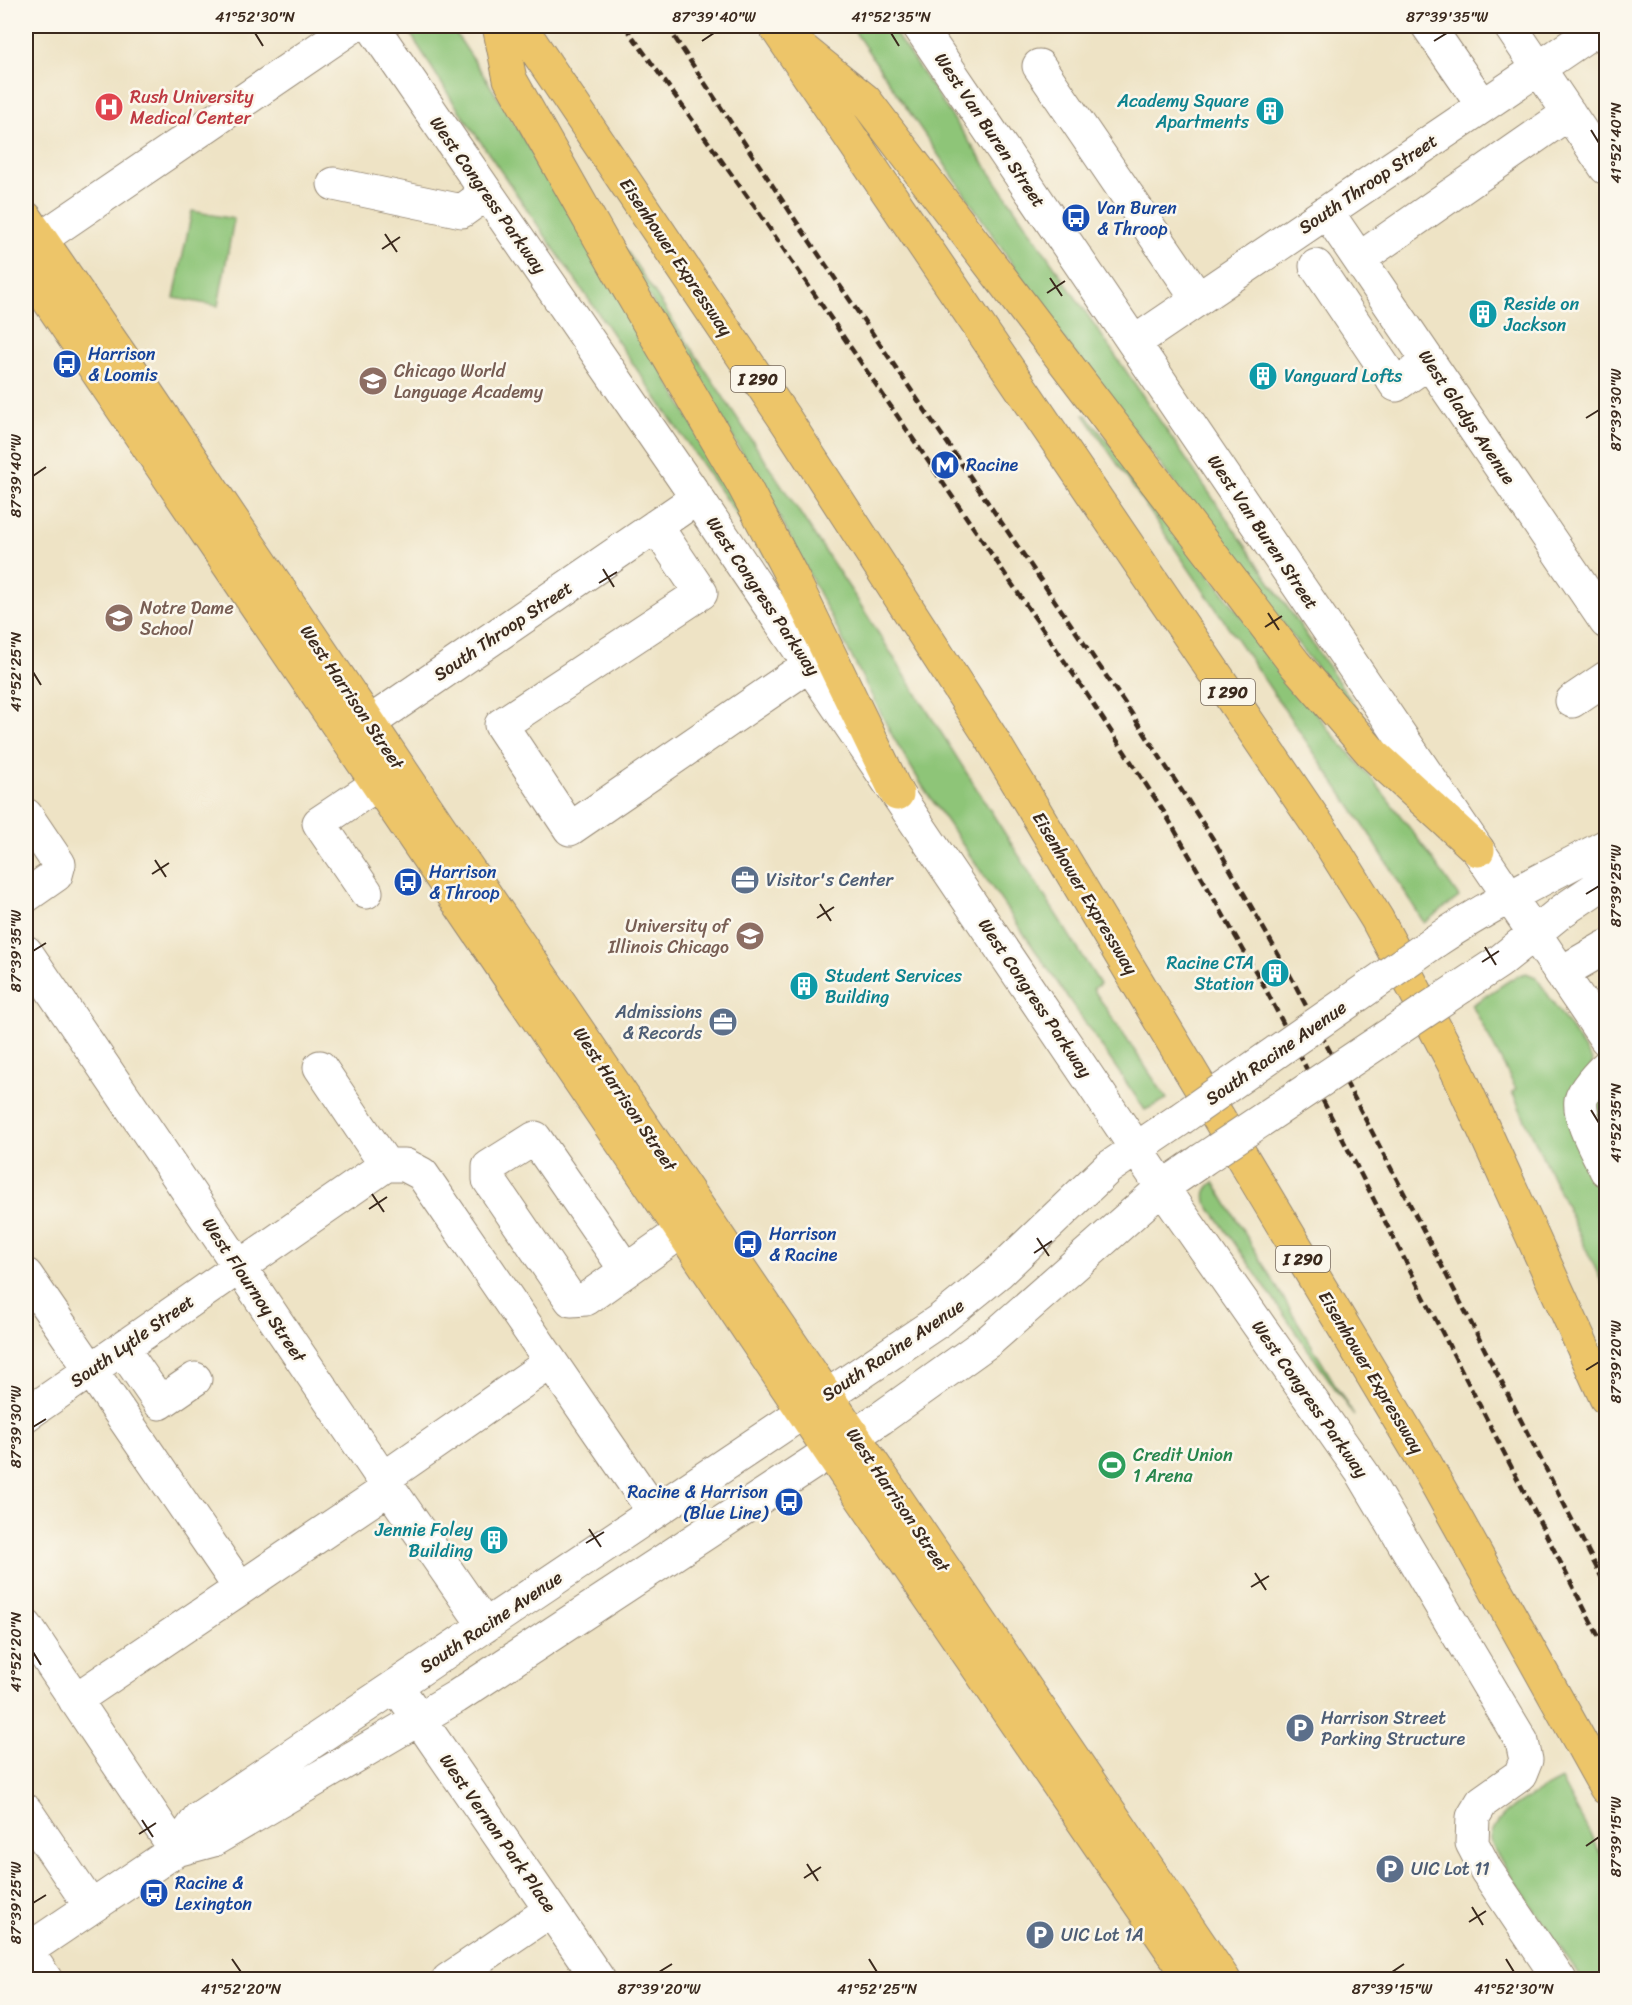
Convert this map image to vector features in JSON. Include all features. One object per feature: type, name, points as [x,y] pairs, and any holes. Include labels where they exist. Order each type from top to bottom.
[{"type":"main road","points":[[499,26],[510,79],[623,279],[744,484],[897,794]]},
{"type":"main road","name":"Eisenhower Expressway","points":[[520,26],[787,422],[990,736],[1424,1461],[1606,1788]]},
{"type":"main road","points":[[776,27],[865,100],[1295,664],[1371,752],[1478,850]]},
{"type":"main road","name":"I 290","points":[[776,27],[1308,811],[1377,920],[1464,1084],[1606,1398]]},
{"type":"main road","name":"West Harrison Street","points":[[29,243],[148,395],[369,723],[389,777],[682,1231],[815,1403]]},
{"type":"main road","name":"West Harrison Street","points":[[29,243],[815,1403],[1192,1980]]},
{"type":"main road","name":"West Harrison Street","points":[[842,1444],[1224,1980]]},
{"type":"street","points":[[29,243],[353,26]]},
{"type":"street","name":"West Congress Parkway","points":[[372,26],[697,498],[1162,1187],[1363,1474],[1522,1742],[1526,1760],[1520,1775],[1482,1802],[1473,1817],[1472,1843],[1486,1870],[1560,1980]]},
{"type":"street","name":"West Van Buren Street","points":[[919,26],[1606,1039]]},
{"type":"street","points":[[1428,26],[1483,105]]},
{"type":"street","points":[[1510,26],[1606,168]]},
{"type":"street","name":"South Throop Street","points":[[1135,342],[1601,26]]},
{"type":"street","points":[[1039,66],[1198,299]]},
{"type":"street","points":[[1359,259],[1569,114]]},
{"type":"street","points":[[334,184],[462,211],[487,193]]},
{"type":"street","name":"West Gladys Avenue","points":[[1327,212],[1606,622]]},
{"type":"street","points":[[1294,234],[1396,385],[1429,362]]},
{"type":"street","name":"South Throop Street","points":[[369,723],[697,498]]},
{"type":"street","points":[[656,526],[701,593],[501,725],[570,829],[809,664]]},
{"type":"street","points":[[1572,701],[1606,678]]},
{"type":"street","points":[[366,892],[320,823],[389,777]]},
{"type":"street","points":[[26,815],[59,864],[56,875],[26,896]]},
{"type":"street","name":"South Racine Avenue","points":[[176,1850],[199,1818],[962,1303],[998,1273],[1108,1168],[1470,918],[1606,846]]},
{"type":"street","name":"South Racine Avenue","points":[[26,1950],[176,1850],[213,1840],[419,1719],[842,1444],[990,1340],[1162,1187],[1498,962],[1562,910],[1603,890]]},
{"type":"street","points":[[1561,973],[1606,947]]},
{"type":"street","name":"West Flournoy Street","points":[[26,952],[238,1267],[485,1626]]},
{"type":"street","points":[[1606,1066],[1581,1099],[1582,1118],[1606,1170]]},
{"type":"street","points":[[320,1067],[386,1165],[405,1165],[422,1174],[654,1512]]},
{"type":"street","points":[[626,1270],[535,1138],[489,1167],[489,1180],[571,1300],[586,1299],[682,1231]]},
{"type":"street","name":"South Lytle Street","points":[[26,1415],[386,1165]]},
{"type":"street","points":[[26,1275],[240,1588]]},
{"type":"street","points":[[122,1348],[160,1403],[195,1379]]},
{"type":"street","points":[[75,1700],[240,1588],[551,1362]]},
{"type":"street","points":[[26,1626],[176,1850]]},
{"type":"street","name":"West Vernon Park Place","points":[[397,1686],[599,1980]]},
{"type":"street","points":[[26,1811],[91,1907]]},
{"type":"street","points":[[448,1980],[551,1910]]},
{"type":"street","points":[[26,1950],[46,1980]]},
{"type":"green space","points":[[410,26],[451,26],[581,232],[784,584],[452,100],[407,28]]},
{"type":"green space","points":[[851,26],[890,26],[1357,709],[1354,712],[1319,671],[1059,333]]},
{"type":"green space","points":[[192,211],[234,219],[218,306],[174,298]]},
{"type":"green space","points":[[617,236],[858,601],[1100,984],[1093,989],[1167,1099],[1145,1110],[923,787],[893,737],[776,510],[614,237]]},
{"type":"green space","points":[[1084,415],[1087,415],[1328,729],[1374,781],[1459,897],[1424,923],[1368,832]]},
{"type":"green space","points":[[1526,973],[1536,977],[1593,1062],[1570,1120],[1606,1202],[1606,1291],[1512,1092],[1516,1089],[1472,1005],[1513,978]]},
{"type":"green space","points":[[1600,1083],[1606,1092],[1606,1123],[1597,1127],[1597,1086]]},
{"type":"green space","points":[[1214,1182],[1354,1416],[1206,1202],[1207,1190]]},
{"type":"green space","points":[[1561,1780],[1606,1864],[1606,1979],[1582,1979],[1495,1852],[1491,1842],[1494,1829],[1508,1811]]},
{"type":"railway","points":[[625,26],[757,210],[1080,684],[1166,815],[1264,986],[1606,1651]]},
{"type":"railway","points":[[667,26],[802,230],[1130,711],[1213,839],[1291,977],[1606,1586]]},
{"type":"place","name":"Rush University Medical Center","points":[[109,107]]},
{"type":"place","name":"Academy Square Apartments","points":[[1270,111]]},
{"type":"place","name":"Van Buren & Throop","points":[[1076,218]]},
{"type":"place","name":"Reside on Jackson","points":[[1483,314]]},
{"type":"place","name":"Harrison & Loomis","points":[[67,364]]},
{"type":"place","name":"Vanguard Lofts","points":[[1263,376]]},
{"type":"place","name":"Chicago World Language Academy","points":[[373,381]]},
{"type":"place","name":"Racine","points":[[945,465]]},
{"type":"place","name":"Notre Dame School","points":[[119,618]]},
{"type":"place","name":"Visitor's Center","points":[[745,880]]},
{"type":"place","name":"Harrison & Throop","points":[[408,882]]},
{"type":"place","name":"University of Illinois Chicago","points":[[750,936]]},
{"type":"place","name":"Racine CTA Station","points":[[1275,973]]},
{"type":"place","name":"Student Services Building","points":[[804,986]]},
{"type":"place","name":"Admissions & Records","points":[[723,1022]]},
{"type":"place","name":"Harrison & Racine","points":[[748,1244]]},
{"type":"place","name":"Credit Union 1 Arena","points":[[1112,1465]]},
{"type":"place","name":"Racine & Harrison (Blue Line)","points":[[789,1502]]},
{"type":"place","name":"Jennie Foley Building","points":[[494,1540]]},
{"type":"place","name":"Harrison Street Parking Structure","points":[[1300,1728]]},
{"type":"place","name":"UIC Lot 11","points":[[1390,1869]]},
{"type":"place","name":"Racine & Lexington","points":[[154,1893]]},
{"type":"place","name":"UIC Lot 1A","points":[[1040,1935]]}]
